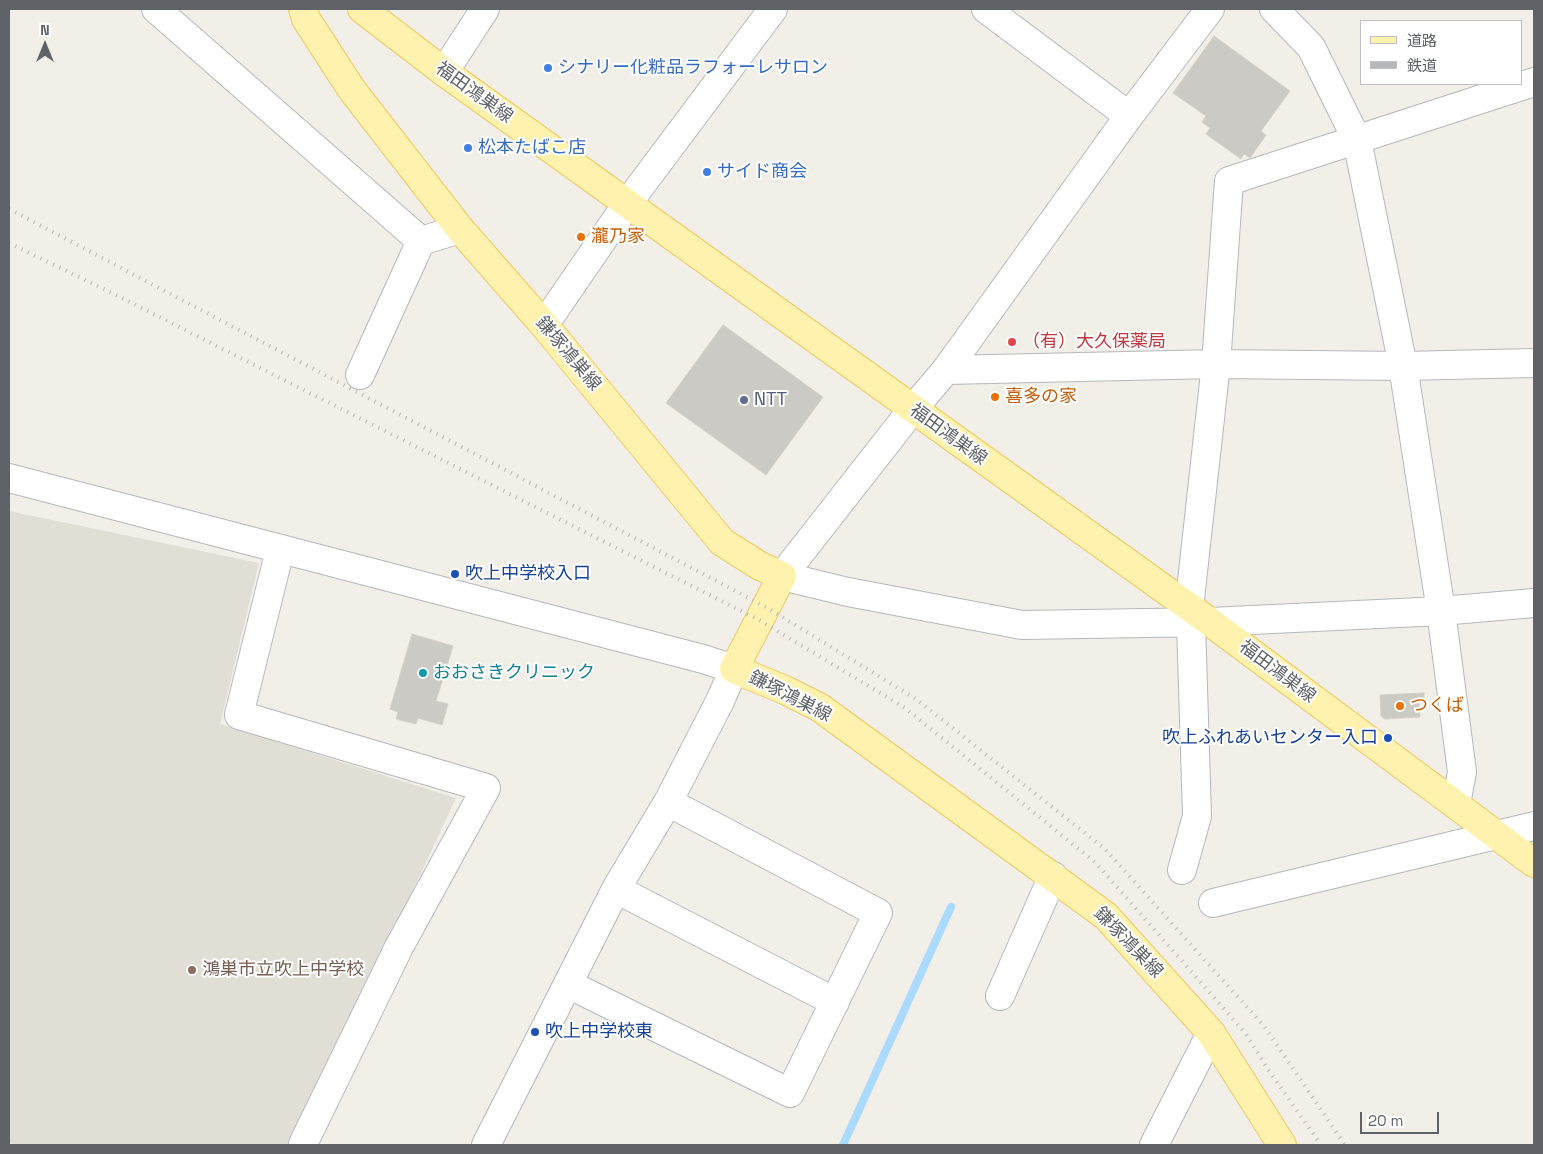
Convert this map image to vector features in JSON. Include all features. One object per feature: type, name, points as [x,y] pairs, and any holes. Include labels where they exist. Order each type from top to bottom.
[{"type":"main road","name":"鎌塚鴻巣線","points":[[303,9],[306,19],[352,90],[460,228],[544,325],[722,542],[760,566],[782,576],[734,669],[785,690],[818,707],[1106,916],[1211,1033],[1282,1145]]},
{"type":"main road","name":"福田鴻巣線","points":[[362,9],[444,72],[1456,804],[1534,863]]},
{"type":"street","points":[[156,9],[421,241]]},
{"type":"street","points":[[444,72],[485,9]]},
{"type":"street","points":[[544,325],[627,204],[773,9]]},
{"type":"street","points":[[986,9],[1129,116]]},
{"type":"street","points":[[1210,9],[1129,116],[946,370],[912,410],[782,576],[848,592],[1022,625],[1197,617],[1441,611],[1534,603]]},
{"type":"street","points":[[1274,9],[1311,47],[1357,140],[1403,366],[1441,611],[1462,772],[1456,804]]},
{"type":"street","points":[[1182,870],[1197,816],[1197,617],[1229,180],[1534,82]]},
{"type":"street","points":[[360,375],[421,241],[460,228]]},
{"type":"street","points":[[946,370],[1216,364],[1403,366],[1534,363]]},
{"type":"street","points":[[9,478],[703,659],[734,669],[720,701],[668,802],[616,889],[486,1145]]},
{"type":"street","points":[[280,550],[239,715],[486,788],[399,947],[303,1144],[305,1145]]},
{"type":"street","points":[[568,984],[790,1093],[878,913],[668,802]]},
{"type":"street","points":[[1213,903],[1534,826]]},
{"type":"street","points":[[1000,996],[1053,876]]},
{"type":"street","points":[[616,889],[835,1002]]},
{"type":"street","points":[[1154,1145],[1211,1033]]},
{"type":"shaded area","name":"鴻巣市立吹上中学校","points":[[9,511],[259,563],[220,724],[456,798],[294,1145],[14,1145],[9,1142]]},
{"type":"building","points":[[1214,36],[1290,91],[1261,131],[1266,135],[1250,158],[1244,154],[1241,159],[1206,134],[1210,128],[1202,122],[1206,116],[1173,93]]},
{"type":"building","points":[[723,325],[823,397],[766,475],[666,403]]},
{"type":"building","name":"おおさきクリニック","points":[[412,634],[453,646],[436,701],[448,704],[442,725],[418,718],[416,724],[396,719],[398,712],[390,709]]},
{"type":"building","points":[[1424,693],[1424,702],[1419,702],[1420,717],[1385,719],[1381,716],[1380,695]]},
{"type":"waterway","points":[[843,1145],[951,907]]},
{"type":"railway","points":[[9,209],[766,607],[916,699],[1105,849],[1264,1026],[1345,1145]]},
{"type":"railway","points":[[9,243],[112,293],[759,620],[905,708],[1096,863],[1246,1034],[1267,1068],[1321,1145]]},
{"type":"place","name":"シナリー化粧品ラフォーレサロン","points":[[548,68]]},
{"type":"place","name":"松本たばこ店","points":[[468,148]]},
{"type":"place","name":"サイド商会","points":[[707,172]]},
{"type":"place","name":"瀧乃家","points":[[581,237]]},
{"type":"place","name":"（有）大久保薬局","points":[[1012,342]]},
{"type":"place","name":"喜多の家","points":[[995,397]]},
{"type":"place","name":"NTT","points":[[744,400]]},
{"type":"place","name":"吹上中学校入口","points":[[455,574]]},
{"type":"place","name":"おおさきクリニック","points":[[423,673]]},
{"type":"place","name":"つくば","points":[[1400,706]]},
{"type":"place","name":"吹上ふれあいセンター入口","points":[[1388,738]]},
{"type":"place","name":"鴻巣市立吹上中学校","points":[[192,970]]},
{"type":"place","name":"吹上中学校東","points":[[535,1032]]}]
